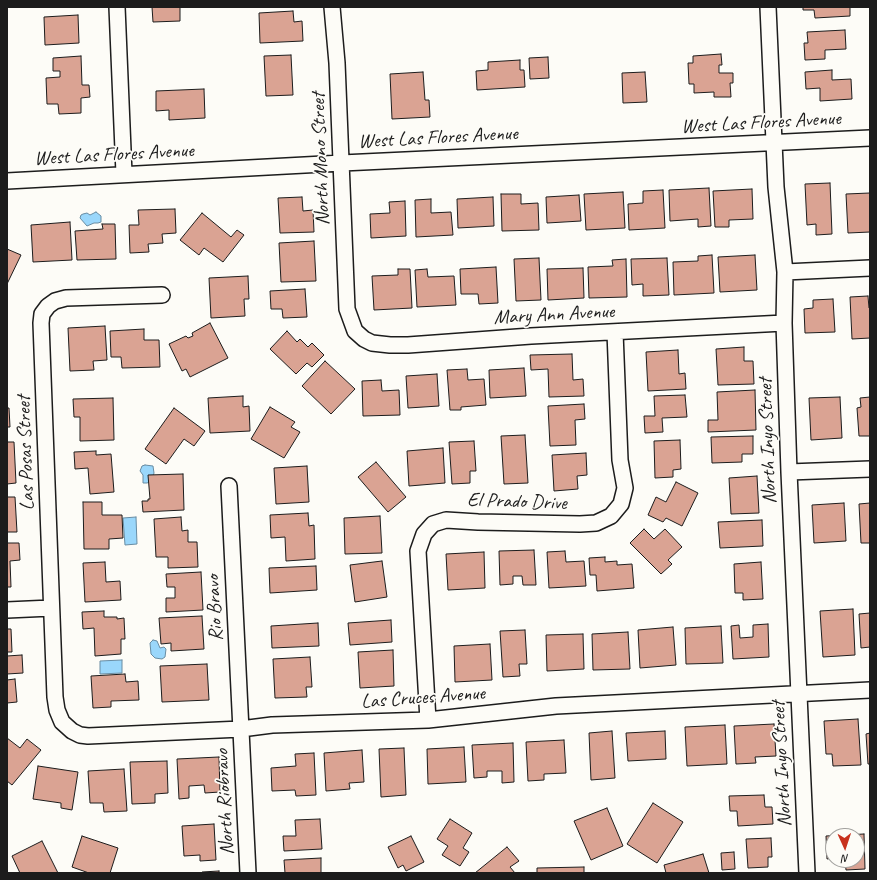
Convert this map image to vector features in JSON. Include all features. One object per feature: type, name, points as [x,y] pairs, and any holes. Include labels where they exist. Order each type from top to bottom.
[{"type":"street","points":[[118,7],[124,174]]},
{"type":"street","name":"North Mono Street","points":[[332,7],[337,63],[342,163],[347,309]]},
{"type":"street","name":"North Inyo Street","points":[[768,7],[776,187],[785,272],[784,323],[789,472],[807,873]]},
{"type":"street","name":"West Las Flores Avenue","points":[[7,181],[342,163],[870,138]]},
{"type":"street","points":[[785,272],[870,268]]},
{"type":"street","name":"Las Posas Street","points":[[59,716],[56,710],[54,697],[41,323],[42,314],[48,306],[55,301],[66,298],[162,296]]},
{"type":"street","name":"Mary Ann Avenue","points":[[347,309],[356,331],[364,339],[372,343],[390,345],[784,323]]},
{"type":"street","name":"El Prado Drive","points":[[428,720],[418,551],[424,534],[433,524],[446,520],[580,524],[596,523],[611,516],[621,504],[625,488],[620,460],[615,332]]},
{"type":"street","points":[[789,472],[870,469]]},
{"type":"street","name":"Rio Bravo","points":[[229,486],[241,729]]},
{"type":"street","points":[[7,610],[51,608]]},
{"type":"street","name":"Las Cruces Avenue","points":[[59,716],[62,722],[72,731],[80,736],[88,736],[241,729],[272,725],[428,720],[556,706],[870,690]]},
{"type":"street","name":"North Riobravo","points":[[241,729],[248,873]]},
{"type":"water","points":[[96,212],[101,216],[101,222],[87,226],[80,218],[83,214],[87,213],[90,215]]},
{"type":"water","points":[[142,466],[153,466],[154,473],[152,481],[143,483],[143,475],[140,471]]},
{"type":"water","points":[[136,517],[137,544],[125,545],[123,518]]},
{"type":"water","points":[[153,640],[157,641],[160,648],[164,647],[166,649],[165,657],[162,659],[155,658],[151,654],[150,643]]},
{"type":"water","points":[[122,660],[122,673],[100,674],[100,661]]},
{"type":"building","points":[[152,7],[180,7],[180,21],[153,22]]},
{"type":"building","points":[[803,7],[850,7],[850,16],[815,18],[814,10],[803,10]]},
{"type":"building","points":[[293,11],[294,22],[302,21],[303,41],[260,43],[259,13]]},
{"type":"building","points":[[78,15],[79,43],[45,45],[44,17]]},
{"type":"building","points":[[845,30],[846,49],[825,50],[825,59],[805,60],[804,43],[808,43],[807,32]]},
{"type":"building","points":[[721,54],[722,65],[719,65],[719,73],[733,73],[733,83],[730,83],[731,97],[714,97],[714,92],[694,93],[694,84],[689,84],[688,63],[693,63],[693,56]]},
{"type":"building","points":[[291,55],[293,95],[266,96],[264,56]]},
{"type":"building","points":[[81,56],[82,85],[89,85],[90,97],[81,98],[81,113],[59,114],[58,104],[47,104],[46,78],[60,77],[60,71],[53,71],[53,58]]},
{"type":"building","points":[[548,57],[549,78],[530,79],[529,58]]},
{"type":"building","points":[[520,60],[520,70],[524,70],[525,87],[477,90],[476,71],[488,70],[488,62]]},
{"type":"building","points":[[832,70],[832,80],[851,79],[852,99],[820,101],[820,88],[806,89],[805,72]]},
{"type":"building","points":[[423,72],[425,100],[429,100],[430,117],[392,119],[390,74]]},
{"type":"building","points":[[645,72],[647,102],[623,103],[622,73]]},
{"type":"building","points":[[204,89],[205,118],[169,120],[169,110],[156,111],[156,91]]},
{"type":"building","points":[[830,183],[832,234],[816,235],[816,224],[807,225],[805,184]]},
{"type":"building","points":[[709,188],[711,226],[698,227],[698,219],[670,221],[669,190]]},
{"type":"building","points":[[752,189],[753,219],[729,220],[729,227],[715,227],[713,191]]},
{"type":"building","points":[[663,190],[665,228],[629,230],[628,204],[643,203],[643,191]]},
{"type":"building","points":[[623,192],[625,228],[586,230],[584,194]]},
{"type":"building","points":[[870,193],[870,232],[848,233],[846,194]]},
{"type":"building","points":[[501,194],[521,194],[521,204],[538,203],[539,230],[502,231]]},
{"type":"building","points":[[579,195],[581,221],[547,223],[546,197]]},
{"type":"building","points":[[302,197],[303,211],[313,210],[314,232],[280,233],[278,198]]},
{"type":"building","points":[[493,197],[494,226],[458,228],[457,199]]},
{"type":"building","points":[[431,199],[431,213],[451,212],[453,235],[416,237],[415,200]]},
{"type":"building","points":[[405,201],[406,236],[371,238],[370,214],[390,213],[389,202]]},
{"type":"building","points":[[175,209],[176,233],[162,234],[163,243],[148,244],[149,252],[130,253],[129,225],[139,225],[138,210]]},
{"type":"building","points":[[202,213],[231,237],[237,230],[244,235],[223,262],[204,248],[199,255],[180,240]]},
{"type":"building","points":[[70,222],[72,260],[33,262],[31,225]]},
{"type":"building","points":[[102,224],[115,224],[116,259],[77,260],[75,231],[103,229]]},
{"type":"building","points":[[314,241],[316,281],[281,282],[279,243]]},
{"type":"building","points":[[7,249],[21,255],[7,284]]},
{"type":"building","points":[[712,255],[714,293],[674,295],[673,262],[698,261],[698,256]]},
{"type":"building","points":[[755,255],[757,290],[720,292],[718,257]]},
{"type":"building","points":[[539,258],[541,300],[516,301],[514,259]]},
{"type":"building","points":[[667,258],[669,295],[643,296],[643,284],[632,285],[631,259]]},
{"type":"building","points":[[626,259],[627,297],[589,298],[588,267],[613,266],[612,260]]},
{"type":"building","points":[[496,267],[498,303],[479,304],[478,294],[461,294],[460,269]]},
{"type":"building","points":[[583,268],[584,298],[548,300],[547,269]]},
{"type":"building","points":[[398,269],[410,269],[412,308],[374,310],[372,276],[398,275]]},
{"type":"building","points":[[427,269],[428,277],[454,276],[456,305],[417,307],[415,270]]},
{"type":"building","points":[[248,276],[249,299],[244,299],[245,316],[211,318],[209,278]]},
{"type":"building","points":[[305,289],[307,317],[283,318],[282,309],[271,309],[270,291]]},
{"type":"building","points":[[868,296],[870,308],[870,338],[852,339],[850,297]]},
{"type":"building","points":[[833,299],[835,332],[805,333],[804,309],[813,308],[813,300]]},
{"type":"building","points":[[210,323],[228,358],[190,377],[186,369],[182,371],[169,344],[186,336],[188,338],[193,336],[192,333]]},
{"type":"building","points":[[105,326],[107,360],[93,361],[94,370],[70,371],[68,328]]},
{"type":"building","points":[[144,329],[144,340],[159,340],[160,367],[122,368],[121,357],[111,357],[110,331]]},
{"type":"building","points":[[287,331],[297,342],[300,339],[308,347],[312,343],[324,355],[312,367],[307,363],[296,374],[270,349]]},
{"type":"building","points":[[744,347],[744,361],[753,361],[754,384],[718,385],[716,349]]},
{"type":"building","points":[[678,350],[679,374],[685,373],[686,389],[648,391],[646,352]]},
{"type":"building","points":[[572,354],[573,380],[583,379],[584,396],[549,397],[548,369],[531,370],[530,355]]},
{"type":"building","points":[[325,361],[355,389],[331,414],[302,386]]},
{"type":"building","points":[[524,368],[526,396],[490,398],[489,370]]},
{"type":"building","points":[[467,369],[468,380],[484,379],[486,405],[461,407],[461,410],[450,410],[447,370]]},
{"type":"building","points":[[437,374],[439,406],[408,408],[406,376]]},
{"type":"building","points":[[381,380],[382,391],[399,390],[400,415],[363,416],[362,381]]},
{"type":"building","points":[[755,390],[756,430],[708,432],[708,420],[718,420],[717,392]]},
{"type":"building","points":[[685,395],[687,417],[662,418],[663,432],[645,433],[644,416],[655,416],[654,396]]},
{"type":"building","points":[[243,396],[243,407],[249,406],[250,431],[210,433],[208,398]]},
{"type":"building","points":[[840,397],[842,438],[811,440],[809,398]]},
{"type":"building","points":[[870,397],[870,436],[859,436],[857,408],[861,407],[860,398]]},
{"type":"building","points":[[113,398],[114,440],[80,441],[80,417],[74,417],[73,399]]},
{"type":"building","points":[[584,404],[585,419],[575,420],[576,445],[550,446],[548,406]]},
{"type":"building","points":[[270,407],[295,422],[291,427],[300,432],[284,458],[251,439]]},
{"type":"building","points":[[7,408],[9,408],[10,427],[7,427]]},
{"type":"building","points":[[174,408],[205,431],[194,446],[184,439],[166,464],[145,449]]},
{"type":"building","points":[[525,435],[528,483],[504,484],[501,436]]},
{"type":"building","points":[[753,436],[753,454],[742,454],[742,462],[712,463],[711,437]]},
{"type":"building","points":[[680,440],[681,469],[673,470],[673,477],[655,478],[654,441]]},
{"type":"building","points":[[474,441],[476,471],[470,471],[470,483],[452,484],[449,442]]},
{"type":"building","points":[[7,442],[14,442],[16,483],[7,484]]},
{"type":"building","points":[[443,448],[445,483],[409,486],[407,451]]},
{"type":"building","points":[[96,451],[96,455],[111,454],[114,492],[90,494],[88,468],[75,469],[74,452]]},
{"type":"building","points":[[586,453],[587,475],[577,476],[578,489],[554,491],[552,455]]},
{"type":"building","points":[[376,462],[406,497],[388,512],[358,477]]},
{"type":"building","points":[[307,466],[309,502],[276,504],[274,468]]},
{"type":"building","points":[[183,474],[184,510],[143,512],[142,501],[148,501],[148,499],[150,499],[148,475]]},
{"type":"building","points":[[757,476],[759,513],[731,514],[729,478]]},
{"type":"building","points":[[676,482],[698,493],[682,526],[666,518],[663,522],[648,515],[656,497],[666,502]]},
{"type":"building","points":[[7,497],[15,497],[17,532],[7,532]]},
{"type":"building","points":[[83,502],[102,502],[102,515],[122,515],[123,538],[109,539],[109,549],[84,549]]},
{"type":"building","points":[[844,503],[846,541],[814,543],[812,505]]},
{"type":"building","points":[[870,503],[870,543],[861,543],[859,504]]},
{"type":"building","points":[[308,513],[309,526],[314,525],[315,559],[286,561],[285,537],[271,538],[270,515]]},
{"type":"building","points":[[380,516],[382,553],[345,554],[344,518]]},
{"type":"building","points":[[181,517],[182,531],[188,530],[188,542],[197,542],[198,567],[168,568],[168,557],[156,557],[154,519]]},
{"type":"building","points":[[762,520],[763,546],[720,548],[718,522]]},
{"type":"building","points":[[644,529],[654,539],[665,529],[682,547],[668,560],[672,564],[661,574],[630,543]]},
{"type":"building","points":[[7,543],[19,543],[20,560],[10,561],[11,587],[7,587]]},
{"type":"building","points":[[534,550],[536,585],[523,585],[522,576],[513,576],[513,584],[500,585],[499,551]]},
{"type":"building","points":[[565,551],[566,562],[584,561],[586,586],[549,588],[547,552]]},
{"type":"building","points":[[484,552],[485,588],[448,590],[446,554]]},
{"type":"building","points":[[605,557],[605,562],[617,561],[617,565],[632,564],[634,588],[597,591],[596,575],[590,575],[589,558]]},
{"type":"building","points":[[382,561],[387,597],[355,602],[350,565]]},
{"type":"building","points":[[105,562],[106,582],[120,581],[121,600],[85,602],[83,563]]},
{"type":"building","points":[[761,562],[763,599],[743,600],[743,593],[735,593],[734,564]]},
{"type":"building","points":[[316,566],[317,590],[270,593],[269,568]]},
{"type":"building","points":[[201,572],[203,610],[166,612],[166,598],[175,598],[175,587],[167,587],[166,574]]},
{"type":"building","points":[[853,609],[855,655],[823,657],[820,611]]},
{"type":"building","points":[[104,611],[104,617],[117,617],[117,619],[124,618],[125,639],[121,639],[121,654],[95,656],[94,628],[83,629],[82,612]]},
{"type":"building","points":[[870,613],[870,647],[861,648],[859,614]]},
{"type":"building","points":[[202,616],[204,649],[171,651],[171,643],[161,644],[159,618]]},
{"type":"building","points":[[391,620],[392,642],[350,645],[348,623]]},
{"type":"building","points":[[318,623],[319,646],[272,648],[271,626]]},
{"type":"building","points":[[768,624],[769,657],[733,659],[731,626],[739,625],[740,638],[753,637],[753,625]]},
{"type":"building","points":[[721,626],[723,663],[686,664],[685,628]]},
{"type":"building","points":[[673,627],[676,665],[640,668],[638,630]]},
{"type":"building","points":[[7,629],[11,629],[12,652],[7,652]]},
{"type":"building","points":[[525,630],[527,664],[519,664],[520,676],[503,677],[500,631]]},
{"type":"building","points":[[628,632],[630,669],[593,670],[592,634]]},
{"type":"building","points":[[583,634],[584,669],[547,671],[546,635]]},
{"type":"building","points":[[490,644],[492,680],[455,682],[454,646]]},
{"type":"building","points":[[393,650],[394,686],[360,688],[358,652]]},
{"type":"building","points":[[22,655],[23,673],[7,674],[7,656]]},
{"type":"building","points":[[310,657],[312,687],[306,687],[307,697],[275,698],[273,659]]},
{"type":"building","points":[[207,664],[209,700],[162,702],[160,666]]},
{"type":"building","points":[[125,674],[126,682],[138,681],[139,700],[111,701],[111,707],[93,708],[91,676]]},
{"type":"building","points":[[15,679],[17,702],[7,703],[7,680]]},
{"type":"building","points":[[858,719],[861,765],[833,766],[832,754],[826,754],[824,721]]},
{"type":"building","points":[[774,724],[776,756],[755,757],[756,763],[736,764],[734,726]]},
{"type":"building","points":[[725,725],[727,764],[687,766],[685,727]]},
{"type":"building","points":[[612,731],[615,778],[591,780],[589,733]]},
{"type":"building","points":[[665,731],[666,759],[628,761],[626,733]]},
{"type":"building","points":[[870,733],[870,764],[868,764],[866,734]]},
{"type":"building","points":[[7,738],[20,748],[27,739],[41,750],[12,785],[7,781]]},
{"type":"building","points":[[564,740],[566,773],[544,774],[544,780],[528,781],[526,742]]},
{"type":"building","points":[[513,743],[514,782],[502,783],[502,771],[487,771],[487,777],[474,778],[472,745]]},
{"type":"building","points":[[464,747],[466,782],[428,784],[427,749]]},
{"type":"building","points":[[404,748],[406,795],[381,797],[379,749]]},
{"type":"building","points":[[362,750],[364,782],[349,783],[350,789],[326,791],[324,753]]},
{"type":"building","points":[[314,753],[316,795],[296,796],[295,790],[272,791],[271,768],[296,766],[295,754]]},
{"type":"building","points":[[219,757],[220,792],[205,793],[204,785],[189,786],[189,798],[179,799],[177,759]]},
{"type":"building","points":[[167,761],[168,793],[155,794],[155,803],[132,804],[130,762]]},
{"type":"building","points":[[38,766],[78,772],[72,810],[61,808],[61,803],[33,799]]},
{"type":"building","points":[[124,769],[127,811],[104,812],[103,803],[90,803],[88,771]]},
{"type":"building","points":[[764,795],[765,807],[772,807],[773,824],[738,826],[737,811],[730,811],[729,796]]},
{"type":"building","points":[[653,803],[683,822],[657,863],[627,844]]},
{"type":"building","points":[[607,808],[623,846],[591,860],[574,821]]},
{"type":"building","points":[[320,819],[322,849],[284,851],[283,836],[296,836],[295,820]]},
{"type":"building","points":[[450,819],[472,833],[463,848],[469,852],[460,866],[442,855],[448,846],[437,839]]},
{"type":"building","points":[[214,824],[216,860],[200,861],[200,855],[184,856],[182,826]]},
{"type":"building","points":[[82,836],[118,848],[110,873],[89,873],[72,867]]},
{"type":"building","points":[[411,836],[424,862],[406,871],[403,865],[398,868],[388,847]]},
{"type":"building","points":[[771,838],[772,857],[768,857],[768,867],[748,868],[746,839]]},
{"type":"building","points":[[42,841],[58,873],[20,873],[12,856]]},
{"type":"building","points":[[507,847],[519,861],[510,867],[515,873],[475,873]]},
{"type":"building","points":[[734,852],[735,869],[722,870],[721,853]]},
{"type":"building","points":[[703,854],[709,873],[666,873],[664,865]]},
{"type":"building","points":[[321,858],[321,873],[285,873],[284,860]]},
{"type":"building","points":[[584,867],[584,873],[537,873],[537,868]]},
{"type":"building","points":[[846,868],[865,868],[865,869],[846,870]]},
{"type":"building","points":[[219,871],[219,873],[202,873],[202,872]]}]
